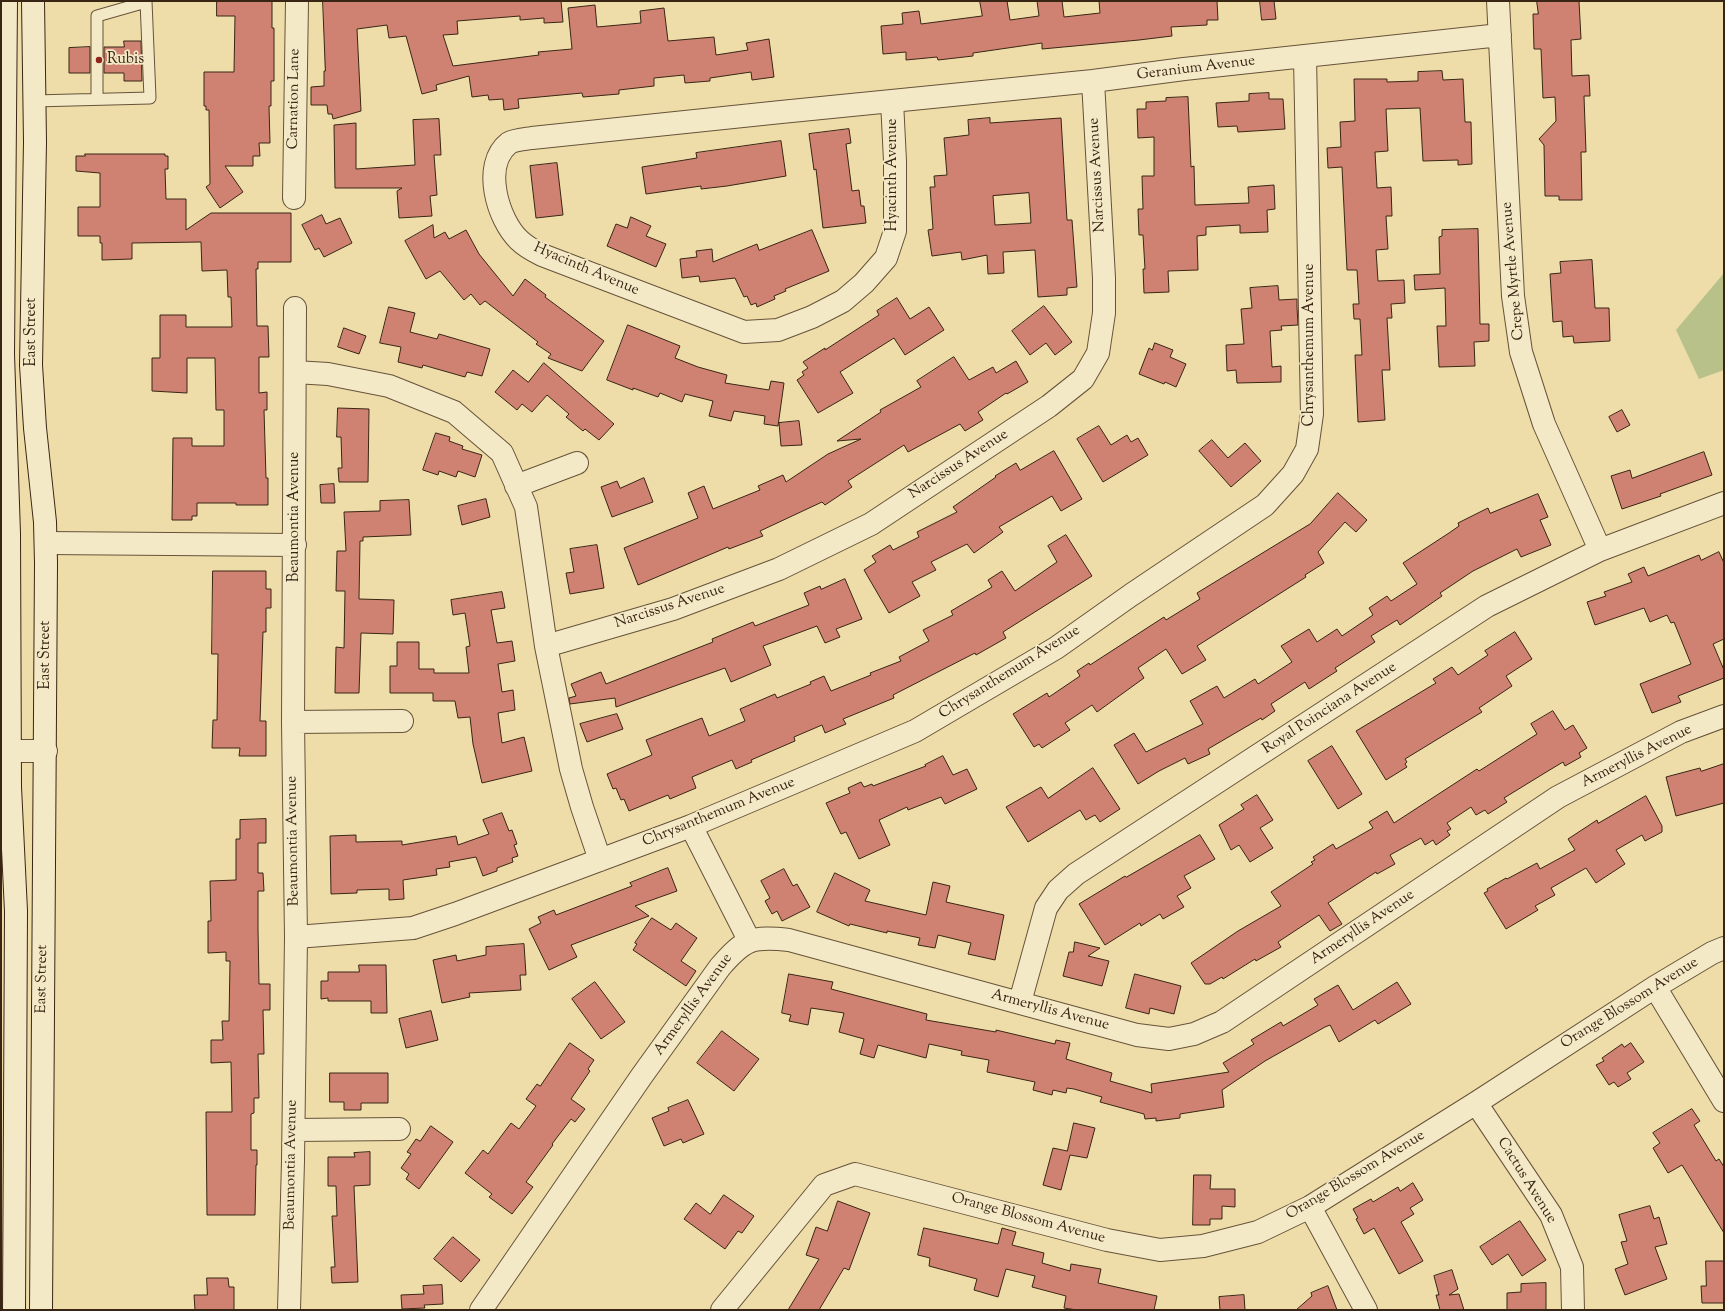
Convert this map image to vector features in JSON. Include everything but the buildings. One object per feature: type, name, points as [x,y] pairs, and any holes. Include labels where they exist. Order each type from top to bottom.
[{"type":"street","name":"East Street","points":[[6,1],[2,225],[3,354],[9,534],[6,751],[10,787],[16,912],[14,1310]]},
{"type":"street","name":"East Street","points":[[33,1],[34,224],[31,365],[35,428],[41,470],[46,543],[46,751],[41,1310]]},
{"type":"street","name":"Carnation Lane","points":[[294,198],[297,1]]},
{"type":"street","name":"Crepe Myrtle Avenue","points":[[1498,1],[1513,296],[1521,352],[1544,424],[1600,550]]},
{"type":"street","name":"Geranium Avenue","points":[[892,100],[1093,81],[1184,69],[1500,35]]},
{"type":"street","name":"Chrysanthemum Avenue","points":[[296,938],[413,928],[462,912],[691,826],[915,731],[1056,648],[1265,504],[1293,474],[1307,449],[1312,414],[1305,57]]},
{"type":"street","name":"Narcissus Avenue","points":[[546,646],[673,609],[779,569],[871,524],[1049,406],[1083,379],[1098,353],[1104,313],[1104,278],[1093,81]]},
{"type":"street","name":"Hyacinth Avenue","points":[[892,100],[896,231],[886,258],[864,283],[843,301],[812,317],[778,330],[744,332],[542,255],[519,241],[506,223],[496,197],[494,173],[501,152],[509,143],[532,138],[892,100]]},
{"type":"street","points":[[2,225],[34,224]]},
{"type":"street","name":"Beaumontia Avenue","points":[[289,1310],[294,1130],[296,938],[293,722],[295,308]]},
{"type":"street","points":[[295,372],[328,374],[389,386],[454,412],[502,453],[526,507],[546,646],[571,769],[582,808],[600,860]]},
{"type":"street","points":[[516,486],[577,463]]},
{"type":"street","name":"Royal Poinciana Avenue","points":[[1020,1002],[1046,908],[1058,890],[1076,874],[1487,606],[1600,550],[1724,503]]},
{"type":"street","points":[[46,543],[295,545]]},
{"type":"street","name":"Armeryllis Avenue","points":[[481,1310],[641,1077],[720,967],[735,950],[749,940],[766,937],[789,940],[1137,1035],[1169,1039],[1194,1034],[1222,1022],[1558,798],[1681,732],[1724,716]]},
{"type":"street","points":[[293,722],[402,721]]},
{"type":"street","points":[[6,751],[46,751]]},
{"type":"street","points":[[691,826],[749,940]]},
{"type":"street","name":"Orange Blossom Avenue","points":[[722,1310],[824,1185],[855,1174],[1107,1240],[1160,1250],[1203,1246],[1258,1232],[1310,1207],[1476,1103],[1655,986],[1712,953],[1724,948]]},
{"type":"street","points":[[1655,986],[1724,1101]]},
{"type":"street","name":"Cactus Avenue","points":[[1476,1103],[1551,1215],[1572,1267],[1573,1310]]},
{"type":"street","points":[[294,1130],[399,1129]]},
{"type":"street","points":[[1310,1207],[1366,1310]]},
{"type":"lane","points":[[34,101],[150,98],[146,2],[97,16],[96,99]]},
{"type":"green space","points":[[1724,273],[1724,370],[1699,379],[1676,330]]},
{"type":"place","name":"Rubis","points":[[99,60]]}]
